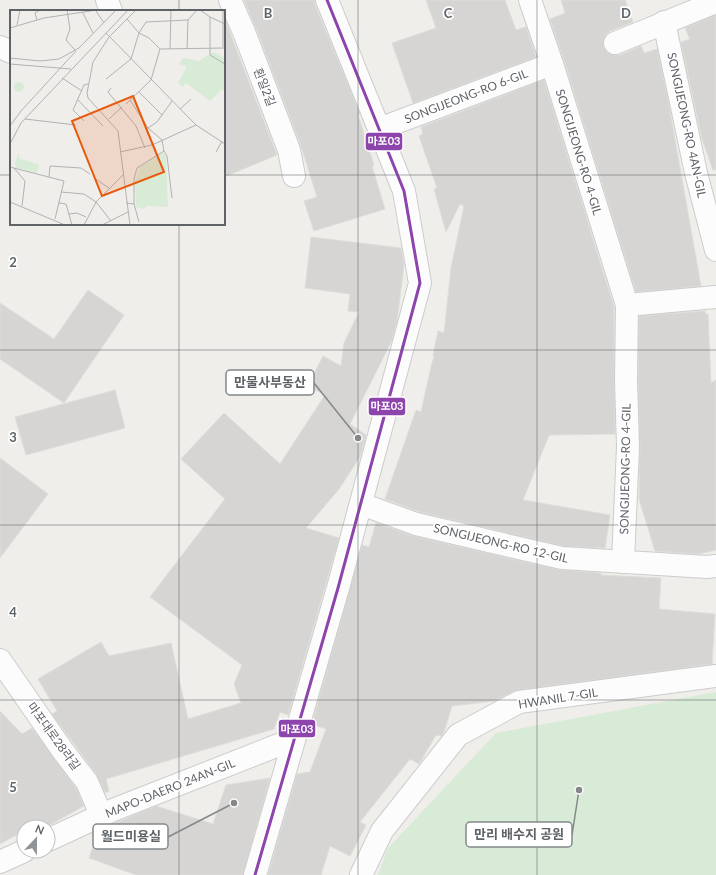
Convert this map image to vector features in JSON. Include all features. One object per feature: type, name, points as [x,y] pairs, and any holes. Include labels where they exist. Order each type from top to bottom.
[{"type":"street","points":[[107,0],[111,10]]},
{"type":"street","name":"환일2길","points":[[230,0],[244,32],[289,150],[294,176]]},
{"type":"street","points":[[255,875],[338,588],[420,283],[404,191],[327,0]]},
{"type":"street","name":"SONGIJEONG-RO 4-GIL","points":[[530,0],[552,64],[627,305],[626,381],[628,447],[623,562]]},
{"type":"street","points":[[615,43],[716,2]]},
{"type":"street","name":"SONGIJEONG-RO 4AN-GIL","points":[[664,22],[696,173],[716,250]]},
{"type":"street","points":[[0,47],[10,52]]},
{"type":"street","name":"SONGIJEONG-RO 6-GIL","points":[[379,129],[552,64]]},
{"type":"street","points":[[627,305],[716,298]]},
{"type":"street","name":"SONGIJEONG-RO 12-GIL","points":[[360,504],[416,524],[562,558],[706,567],[716,566]]},
{"type":"street","name":"마포대로28라길","points":[[0,660],[63,751],[88,782],[101,815]]},
{"type":"street","name":"HWANIL 7-GIL","points":[[361,875],[382,831],[458,735],[519,702],[716,676]]},
{"type":"street","name":"MAPO-DAERO 24AN-GIL","points":[[56,836],[101,815],[294,739]]},
{"type":"street","points":[[0,862],[16,855]]},
{"type":"green space","points":[[716,692],[716,875],[378,875],[388,848],[496,733]]},
{"type":"building","points":[[244,0],[315,0],[315,5],[360,114],[358,115],[374,165],[372,166],[385,209],[314,231],[304,201],[317,197],[301,146]]},
{"type":"building","points":[[426,0],[505,0],[516,30],[526,27],[536,57],[413,103],[392,43],[436,28]]},
{"type":"building","points":[[561,0],[625,0],[633,22],[610,31],[605,35],[603,41],[604,48],[608,53],[614,55],[620,55],[641,46],[644,53],[657,49],[668,100],[701,286],[636,292],[550,19],[565,13]]},
{"type":"building","points":[[716,15],[716,170],[713,170],[702,139],[681,42],[690,39],[685,28]]},
{"type":"building","points":[[225,20],[277,155],[225,177]]},
{"type":"building","points":[[544,80],[614,307],[615,434],[549,435],[523,500],[610,515],[605,548],[564,546],[420,512],[385,499],[416,410],[421,412],[434,356],[438,331],[444,333],[451,268],[464,206],[460,204],[446,232],[434,189],[437,188],[419,136],[423,134],[421,127]]},
{"type":"building","points":[[311,237],[401,248],[404,265],[397,321],[392,340],[350,424],[366,435],[360,457],[339,489],[306,528],[339,538],[288,715],[280,712],[274,729],[106,779],[109,791],[105,793],[97,775],[52,714],[57,711],[38,679],[101,642],[109,656],[171,643],[188,719],[241,703],[234,684],[242,665],[150,597],[225,499],[181,459],[224,413],[280,464],[325,395],[308,386],[323,356],[341,366],[344,343],[359,312],[348,311],[350,294],[305,288]]},
{"type":"building","points":[[88,290],[124,315],[64,403],[0,359],[0,303],[54,339]]},
{"type":"building","points":[[705,311],[706,314],[708,314],[711,383],[716,380],[716,550],[699,554],[655,551],[639,499],[639,316]]},
{"type":"building","points":[[115,390],[125,428],[26,455],[15,417]]},
{"type":"building","points":[[0,458],[48,494],[0,558]]},
{"type":"building","points":[[376,523],[413,536],[559,570],[601,573],[601,575],[661,578],[659,609],[715,614],[712,664],[517,690],[494,701],[452,706],[444,732],[441,736],[436,735],[419,764],[410,759],[360,822],[366,825],[350,856],[330,846],[321,875],[268,875],[297,774],[310,772],[326,729],[312,724],[362,545],[369,547]]},
{"type":"building","points":[[0,711],[22,734],[32,728],[76,788],[84,806],[56,821],[56,819],[16,819],[16,835],[0,844]]},
{"type":"building","points":[[270,778],[243,875],[136,875],[89,858],[99,830],[156,806],[213,824],[226,785]]},
{"type":"transit line","name":"마포03","points":[[255,875],[338,588],[420,283],[404,191],[327,0]]},
{"type":"place","name":"만물사부동산","points":[[358,438]]},
{"type":"place","name":"만리 배수지 공원","points":[[579,790]]},
{"type":"place","name":"월드미용실","points":[[234,803]]}]
